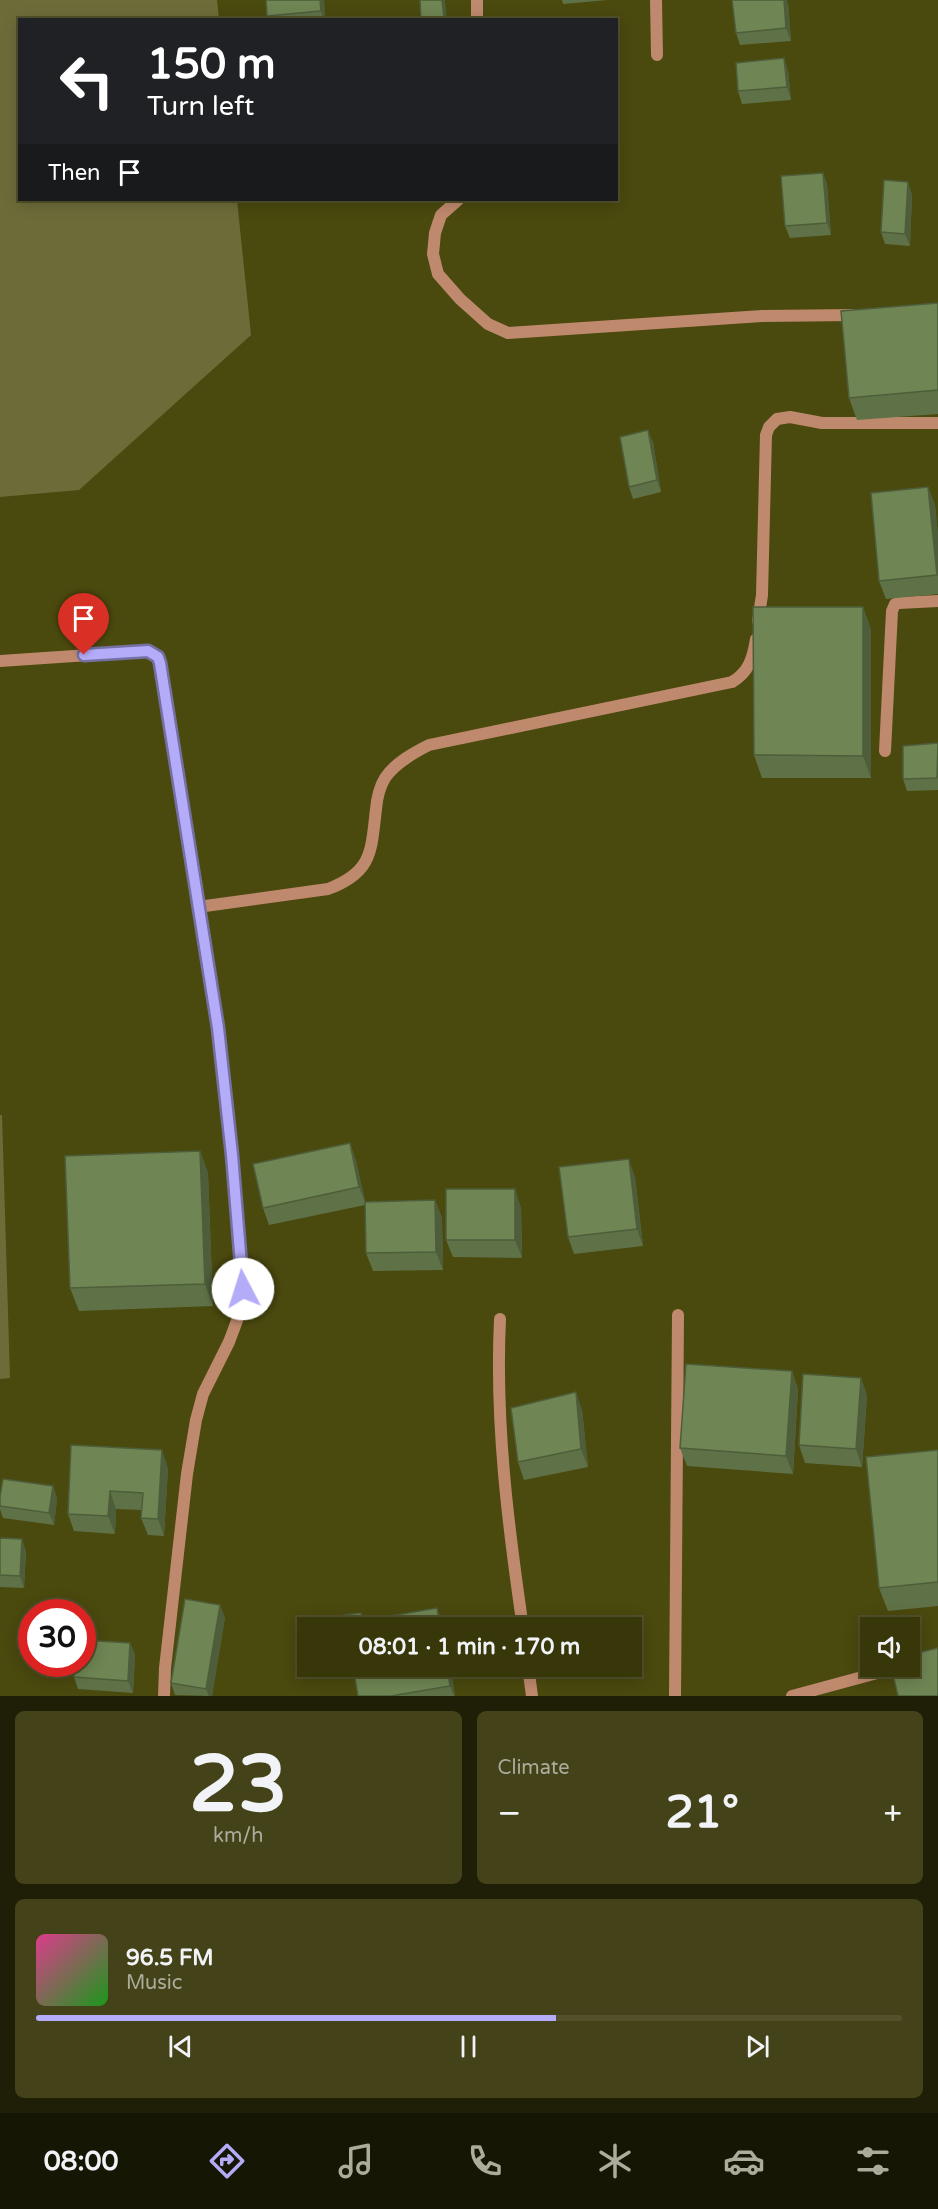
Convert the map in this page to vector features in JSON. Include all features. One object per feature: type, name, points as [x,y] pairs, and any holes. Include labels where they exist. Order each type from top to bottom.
[{"type":"street","points":[[477,0],[477,18]]},
{"type":"street","points":[[656,0],[657,55]]},
{"type":"street","points":[[457,201],[441,215],[435,234],[433,254],[438,274],[460,299],[488,324],[508,333],[762,316],[868,315]]},
{"type":"street","points":[[198,907],[328,889],[343,883],[362,867],[371,854],[378,794],[385,778],[414,752],[429,746],[686,693],[732,682],[741,677],[749,668],[754,651],[762,595],[766,435],[769,427],[777,419],[790,417],[822,423],[938,423]]},
{"type":"street","points":[[885,751],[893,608],[898,603],[938,601]]},
{"type":"street","points":[[0,661],[148,651],[158,657],[218,1028],[232,1155],[243,1289],[238,1318],[229,1342],[203,1394],[196,1420],[187,1474],[165,1668],[164,1696]]},
{"type":"street","points":[[675,1696],[678,1315]]},
{"type":"street","points":[[500,1319],[498,1359],[503,1470],[522,1617]]},
{"type":"street","points":[[529,1677],[532,1696]]},
{"type":"street","points":[[792,1696],[862,1677]]},
{"type":"shaded area","points":[[0,0],[217,0],[219,18],[18,18],[18,201],[237,201],[251,335],[79,490],[0,497]]},
{"type":"shaded area","points":[[0,1115],[2,1115],[10,1378],[0,1379]]},
{"type":"building","points":[[266,0],[320,0],[321,11],[267,16]]},
{"type":"building","points":[[420,0],[442,0],[444,18],[421,18]]},
{"type":"building","points":[[732,0],[784,0],[786,28],[736,33]]},
{"type":"building","points":[[784,58],[787,87],[738,91],[736,63]]},
{"type":"building","points":[[823,173],[827,223],[785,226],[781,176]]},
{"type":"building","points":[[884,180],[908,182],[905,234],[881,232]]},
{"type":"building","points":[[938,303],[938,390],[849,398],[841,311]]},
{"type":"building","points":[[648,430],[657,480],[629,487],[620,437]]},
{"type":"building","points":[[928,487],[937,575],[879,581],[871,493]]},
{"type":"building","points":[[753,607],[863,607],[863,756],[754,755]]},
{"type":"building","points":[[938,743],[937,778],[903,779],[903,746]]},
{"type":"building","points":[[350,1143],[359,1187],[263,1208],[253,1164]]},
{"type":"building","points":[[200,1151],[205,1284],[70,1288],[65,1156]]},
{"type":"building","points":[[629,1159],[637,1229],[568,1237],[559,1167]]},
{"type":"building","points":[[446,1189],[515,1189],[515,1240],[446,1240]]},
{"type":"building","points":[[435,1200],[436,1252],[366,1253],[365,1202]]},
{"type":"building","points":[[686,1364],[792,1371],[786,1456],[680,1448]]},
{"type":"building","points":[[803,1374],[861,1378],[856,1449],[799,1445]]},
{"type":"building","points":[[576,1392],[581,1449],[518,1462],[511,1408]]},
{"type":"building","points":[[71,1445],[162,1450],[158,1519],[141,1518],[143,1493],[110,1491],[108,1516],[68,1514]]},
{"type":"building","points":[[938,1450],[938,1582],[879,1588],[866,1457]]},
{"type":"building","points":[[3,1479],[53,1486],[49,1513],[0,1506]]},
{"type":"building","points":[[0,1538],[22,1539],[20,1576],[0,1575]]},
{"type":"building","points":[[185,1599],[220,1605],[206,1689],[171,1683]]},
{"type":"building","points":[[437,1608],[438,1617],[385,1617]]},
{"type":"building","points":[[361,1613],[362,1617],[344,1617],[344,1615]]},
{"type":"building","points":[[96,1641],[130,1643],[128,1681],[74,1677],[96,1677]]},
{"type":"building","points":[[938,1648],[938,1696],[898,1696],[894,1677],[920,1677],[920,1652]]},
{"type":"building","points":[[355,1677],[449,1677],[450,1686],[391,1696],[358,1696]]},
{"type":"route","points":[[84,655],[148,651],[158,657],[160,663],[218,1028],[232,1155],[243,1289]]}]
